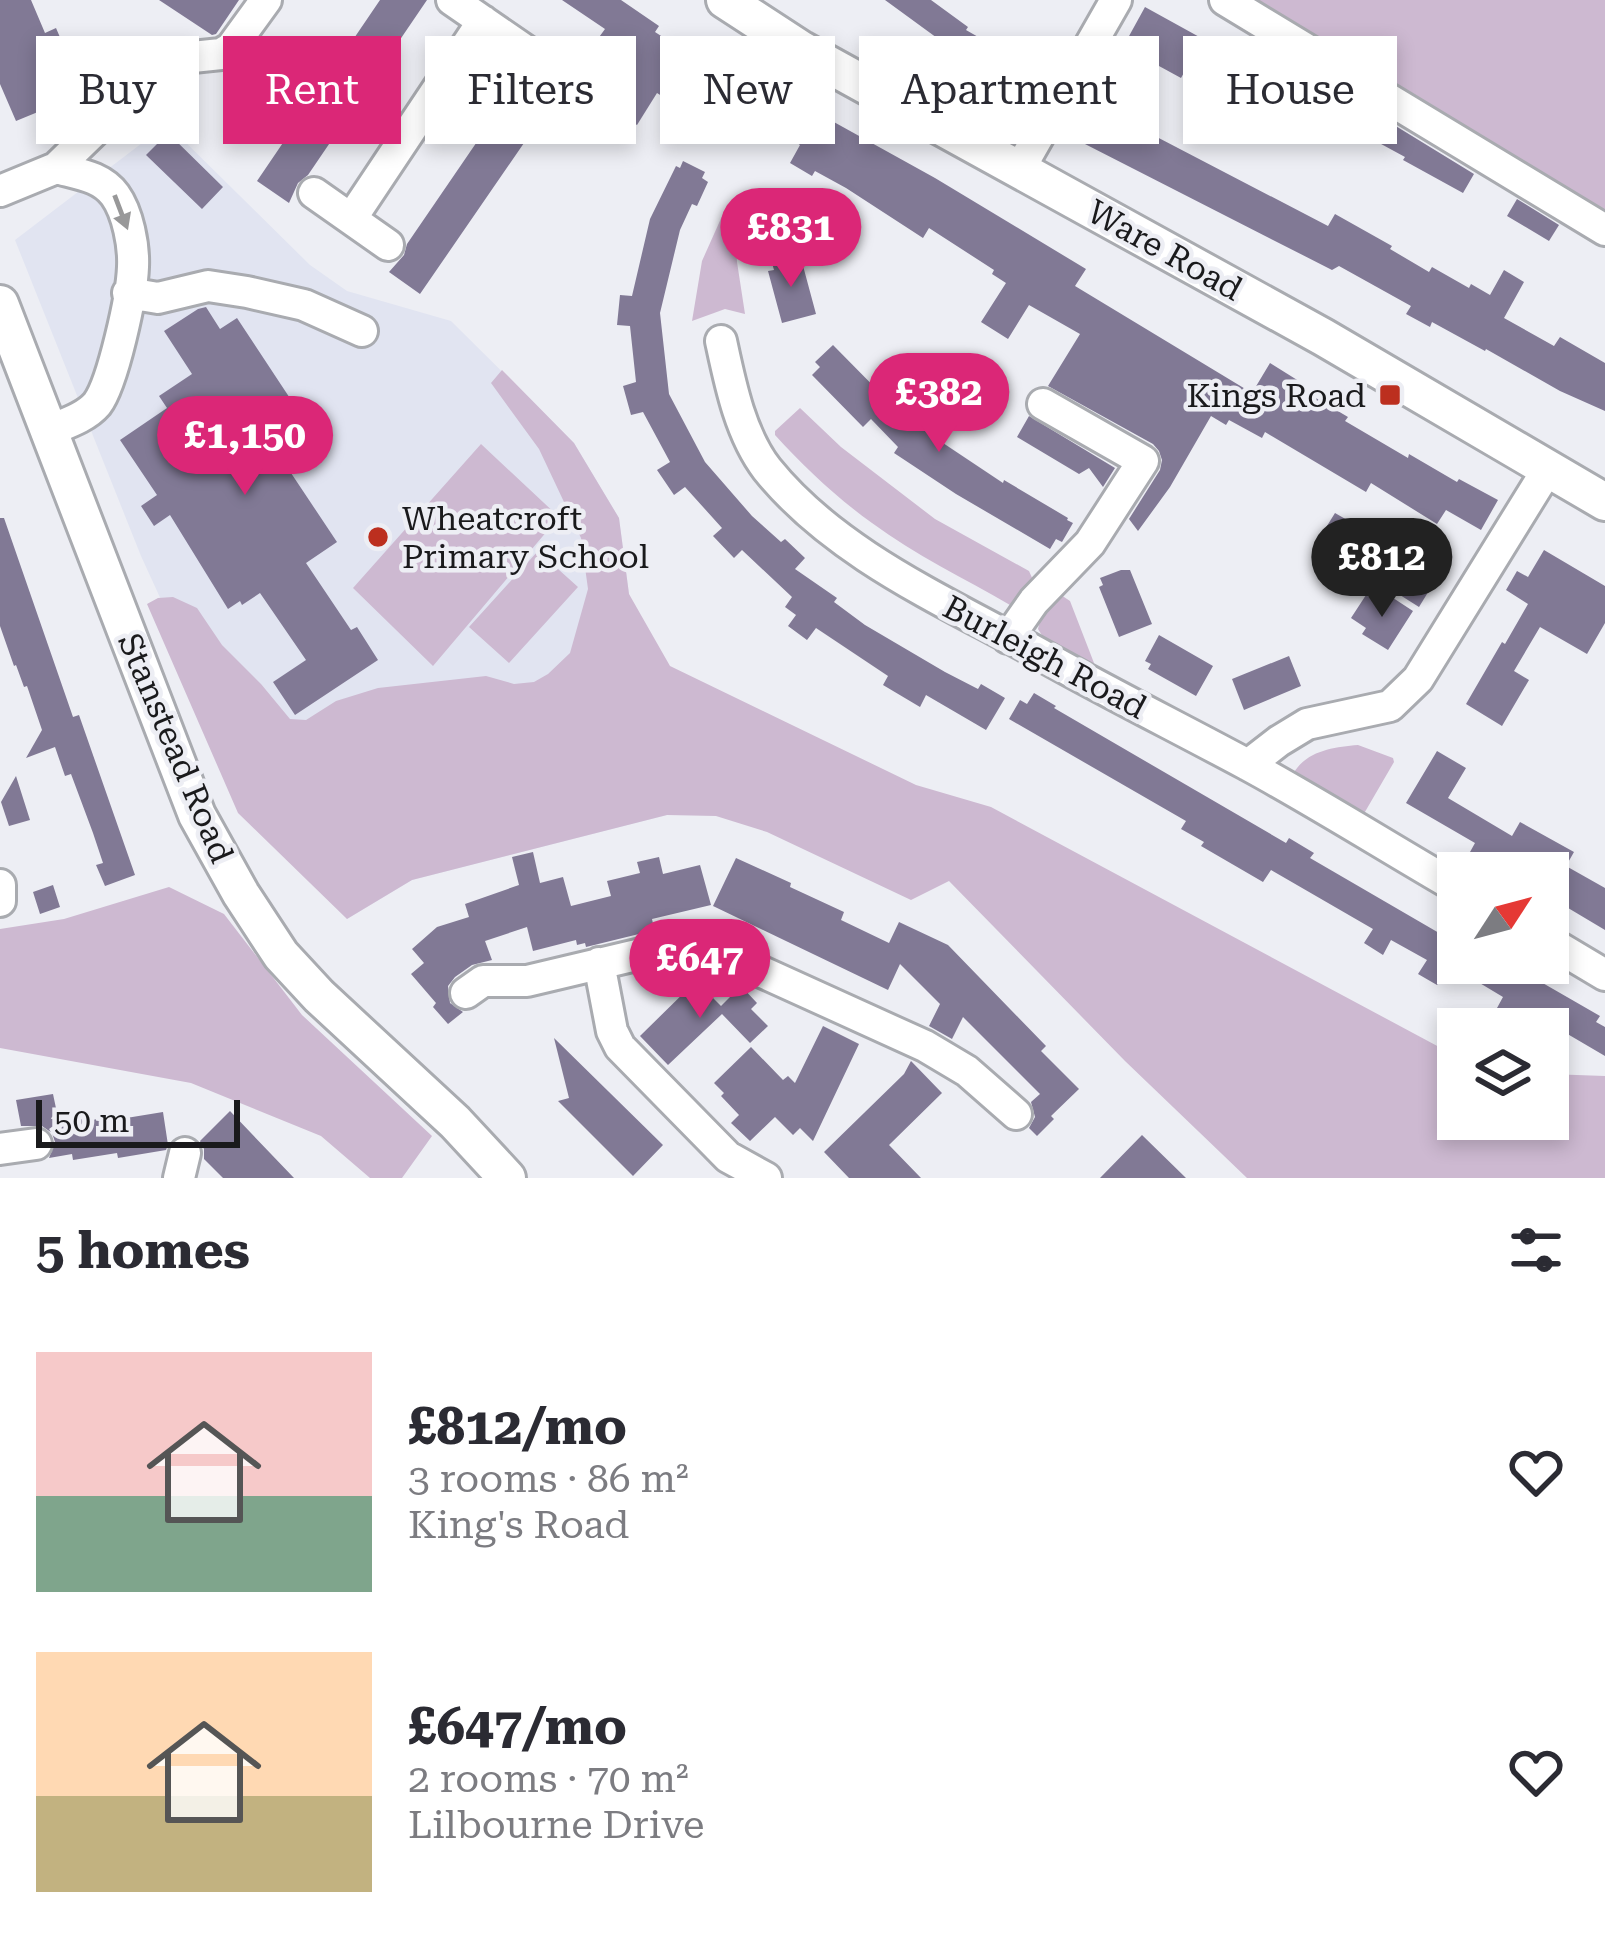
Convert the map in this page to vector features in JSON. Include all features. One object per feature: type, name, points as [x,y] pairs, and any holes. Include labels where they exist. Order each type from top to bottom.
[{"type":"main road","name":"Ware Road","points":[[725,0],[802,50],[1323,337],[1605,502]]},
{"type":"main road","name":"Stanstead Road","points":[[0,304],[197,815],[241,894],[281,955],[319,996],[455,1122],[507,1178]]},
{"type":"street","points":[[0,191],[56,169],[155,72],[183,58],[221,55],[231,48],[266,0]]},
{"type":"street","points":[[452,0],[506,36]]},
{"type":"street","points":[[1019,170],[1116,0]]},
{"type":"street","points":[[1226,0],[1605,230]]},
{"type":"street","points":[[351,219],[483,20]]},
{"type":"street","points":[[48,431],[86,414],[97,403],[122,334],[133,268],[130,239],[112,191],[92,177],[56,169]]},
{"type":"street","points":[[314,193],[388,245]]},
{"type":"street","points":[[128,293],[158,298],[208,286],[247,292],[304,305],[362,331]]},
{"type":"street","name":"Burleigh Road","points":[[721,341],[730,385],[766,466],[802,504],[884,566],[1008,638],[1248,765],[1437,876]]},
{"type":"street","points":[[1008,638],[1034,601],[1090,542],[1143,461],[1042,404]]},
{"type":"street","points":[[1248,765],[1307,724],[1390,706],[1418,679],[1549,467]]},
{"type":"street","points":[[0,885],[0,901]]},
{"type":"street","points":[[466,993],[483,982],[527,981],[684,946],[707,947],[925,1046],[968,1071],[1016,1114]]},
{"type":"street","points":[[1569,954],[1605,975]]},
{"type":"street","points":[[599,963],[612,1031],[620,1047],[728,1157],[766,1178]]},
{"type":"street","points":[[0,1149],[36,1144]]},
{"type":"shaded area","points":[[1246,0],[1605,0],[1605,217],[1397,91],[1397,36],[1306,36]]},
{"type":"shaded area","name":"Wheatcroft Primary School","points":[[141,144],[187,144],[310,265],[347,291],[451,321],[574,443],[619,518],[667,815],[412,880],[347,919],[303,841],[234,759],[141,556],[15,240]]},
{"type":"shaded area","points":[[733,204],[745,314],[725,309],[692,321],[702,261],[727,205]]},
{"type":"shaded area","points":[[502,370],[574,443],[619,518],[629,594],[670,666],[916,785],[991,807],[1437,1046],[1437,1140],[1569,1140],[1569,1075],[1605,1076],[1605,1178],[1247,1178],[949,881],[911,900],[767,832],[716,816],[667,815],[412,880],[347,919],[238,813],[147,604],[173,597],[197,608],[222,645],[290,719],[306,720],[336,701],[378,688],[486,676],[514,684],[534,682],[548,674],[570,653],[588,589],[581,538],[539,449],[491,383]]},
{"type":"shaded area","points":[[800,408],[841,447],[935,519],[1029,571],[1033,580],[1019,599],[1010,605],[922,556],[834,493],[775,435]]},
{"type":"shaded area","points":[[481,444],[559,517],[433,666],[353,588]]},
{"type":"shaded area","points":[[538,551],[578,587],[509,663],[469,627]]},
{"type":"shaded area","points":[[1061,595],[1070,601],[1094,663],[1043,637],[1038,629],[1042,613]]},
{"type":"shaded area","points":[[1358,745],[1394,762],[1362,817],[1293,774],[1313,755]]},
{"type":"shaded area","points":[[169,887],[224,914],[302,1015],[432,1136],[402,1178],[370,1178],[321,1136],[191,1083],[0,1048],[0,929],[64,919]]},
{"type":"building","points":[[0,0],[31,0],[45,33],[56,28],[59,36],[36,36],[36,113],[16,121],[0,84]]},
{"type":"building","points":[[159,0],[239,0],[212,35]]},
{"type":"building","points":[[380,0],[427,0],[401,38],[356,36]]},
{"type":"building","points":[[562,0],[621,0],[659,26],[655,32],[661,36],[660,95],[637,125],[636,36],[600,36],[605,29]]},
{"type":"building","points":[[885,0],[931,0],[976,36],[934,36]]},
{"type":"building","points":[[1145,7],[1198,36],[1183,36],[1181,78],[1159,66],[1159,36],[1129,36]]},
{"type":"building","points":[[835,123],[859,136],[859,144],[874,144],[1086,269],[1075,286],[1252,393],[1270,363],[1302,383],[1299,388],[1348,417],[1345,421],[1408,458],[1409,454],[1498,500],[1481,530],[1446,510],[1437,524],[1371,483],[1366,492],[1265,432],[1262,438],[1211,416],[1138,531],[1129,519],[1160,470],[1159,451],[1048,386],[1080,334],[1029,305],[1008,339],[981,322],[1006,283],[992,274],[994,270],[929,228],[923,238],[846,188],[790,163],[800,145],[835,144]]},
{"type":"building","points":[[1397,127],[1474,174],[1463,193],[1403,160],[1405,157],[1381,144],[1397,144]]},
{"type":"building","points":[[1159,138],[1328,226],[1335,214],[1429,272],[1432,267],[1490,295],[1504,270],[1524,282],[1504,318],[1554,346],[1560,337],[1605,363],[1605,411],[1432,322],[1430,327],[1406,314],[1411,306],[1339,266],[1332,270],[1085,144],[1159,144]]},
{"type":"building","points":[[157,144],[179,144],[223,187],[202,209],[146,155]]},
{"type":"building","points":[[282,144],[329,144],[298,183],[289,203],[257,181]]},
{"type":"building","points":[[475,144],[523,144],[420,294],[389,272]]},
{"type":"building","points":[[683,161],[705,172],[702,178],[708,182],[680,230],[660,313],[669,394],[705,462],[752,516],[805,558],[795,569],[837,598],[834,602],[945,672],[1005,698],[986,730],[926,695],[920,707],[883,685],[888,676],[816,628],[807,640],[788,626],[796,615],[785,607],[792,597],[742,550],[734,558],[713,536],[722,528],[685,487],[674,495],[657,470],[670,462],[643,412],[631,415],[623,386],[636,382],[630,326],[617,325],[620,295],[632,296],[650,219],[676,166],[680,168]]},
{"type":"building","points":[[1517,199],[1559,225],[1549,241],[1507,216]]},
{"type":"building","points":[[795,257],[797,264],[802,262],[816,314],[782,323],[768,271],[774,270],[772,263]]},
{"type":"building","points":[[206,307],[220,329],[237,318],[303,418],[269,440],[337,542],[306,563],[351,630],[357,627],[378,660],[295,715],[273,682],[306,660],[260,593],[228,609],[170,515],[154,526],[141,506],[157,495],[120,440],[167,408],[159,396],[192,374],[164,331]]},
{"type":"building","points":[[833,345],[904,417],[1003,483],[1068,518],[1073,523],[1062,542],[1056,539],[1050,549],[894,453],[898,447],[871,419],[863,427],[812,375],[820,367],[815,362]]},
{"type":"building","points":[[1029,416],[1115,468],[1103,487],[1089,468],[1079,474],[1017,437]]},
{"type":"building","points":[[1335,513],[1354,524],[1337,554],[1317,542]]},
{"type":"building","points":[[0,518],[4,518],[73,717],[79,715],[135,875],[105,886],[96,865],[103,863],[93,833],[71,774],[65,776],[55,747],[26,758],[42,730],[0,626]]},
{"type":"building","points":[[1544,550],[1605,586],[1605,623],[1587,654],[1540,627],[1514,671],[1529,680],[1502,726],[1466,704],[1528,604],[1506,590],[1517,571],[1528,577]]},
{"type":"building","points":[[1130,570],[1152,624],[1119,637],[1099,587],[1103,585],[1100,578]]},
{"type":"building","points":[[1411,577],[1430,589],[1419,607],[1400,595]]},
{"type":"building","points":[[1387,594],[1413,611],[1388,650],[1362,634],[1366,628],[1351,618],[1366,595],[1381,605]]},
{"type":"building","points":[[1159,635],[1213,666],[1196,696],[1148,669],[1151,664],[1145,661]]},
{"type":"building","points":[[1289,656],[1301,686],[1244,710],[1232,679]]},
{"type":"building","points":[[1034,693],[1286,843],[1289,838],[1314,853],[1310,858],[1437,932],[1437,985],[1418,974],[1427,960],[1391,940],[1383,955],[1364,943],[1373,929],[1271,870],[1263,882],[1201,846],[1204,842],[1181,829],[1186,821],[1009,719],[1020,700],[1027,704]]},
{"type":"building","points":[[1437,751],[1466,768],[1448,798],[1512,836],[1520,822],[1574,852],[1569,861],[1569,852],[1470,852],[1475,843],[1406,803]]},
{"type":"building","points":[[16,776],[30,820],[9,826],[1,802]]},
{"type":"building","points":[[533,852],[540,883],[563,877],[571,906],[611,896],[607,881],[640,873],[637,862],[659,857],[663,874],[700,865],[711,905],[652,919],[654,928],[643,933],[586,947],[576,940],[533,951],[527,927],[485,941],[492,960],[472,965],[448,986],[450,1003],[463,1012],[448,1024],[411,974],[424,963],[412,949],[437,927],[469,917],[465,904],[519,885],[512,857]]},
{"type":"building","points":[[736,858],[844,912],[841,920],[889,943],[899,922],[948,945],[1046,1046],[1041,1051],[1079,1089],[1037,1136],[1029,1128],[1035,1117],[1031,1102],[1040,1094],[963,1017],[952,1039],[929,1026],[940,1004],[900,964],[888,990],[713,906]]},
{"type":"building","points":[[1569,868],[1605,888],[1605,930],[1569,909]]},
{"type":"building","points":[[53,885],[60,907],[40,914],[33,892]]},
{"type":"building","points":[[696,981],[721,1006],[741,986],[757,1003],[751,1009],[768,1026],[750,1043],[722,1014],[668,1065],[640,1036]]},
{"type":"building","points":[[1481,984],[1544,984],[1600,1016],[1596,1022],[1605,1027],[1605,1056],[1569,1035],[1569,1008],[1497,1008],[1503,997]]},
{"type":"building","points":[[823,1026],[859,1044],[813,1141],[800,1128],[793,1135],[775,1117],[750,1141],[731,1123],[739,1115],[714,1083],[751,1047],[783,1080],[788,1076],[795,1083]]},
{"type":"building","points":[[554,1038],[663,1145],[633,1176],[558,1101],[569,1098]]},
{"type":"building","points":[[911,1061],[942,1093],[889,1145],[921,1178],[849,1178],[824,1152],[904,1074]]},
{"type":"building","points":[[53,1094],[57,1113],[84,1108],[87,1121],[163,1112],[166,1150],[118,1158],[117,1153],[73,1160],[72,1154],[49,1158],[55,1142],[52,1133],[42,1126],[21,1126],[16,1100]]},
{"type":"building","points":[[230,1111],[294,1178],[223,1178],[204,1159],[200,1141]]},
{"type":"building","points":[[1142,1135],[1186,1178],[1100,1178]]},
{"type":"place","name":"Kings Road","points":[[1390,395]]},
{"type":"place","name":"Wheatcroft Primary School","points":[[378,537]]}]
